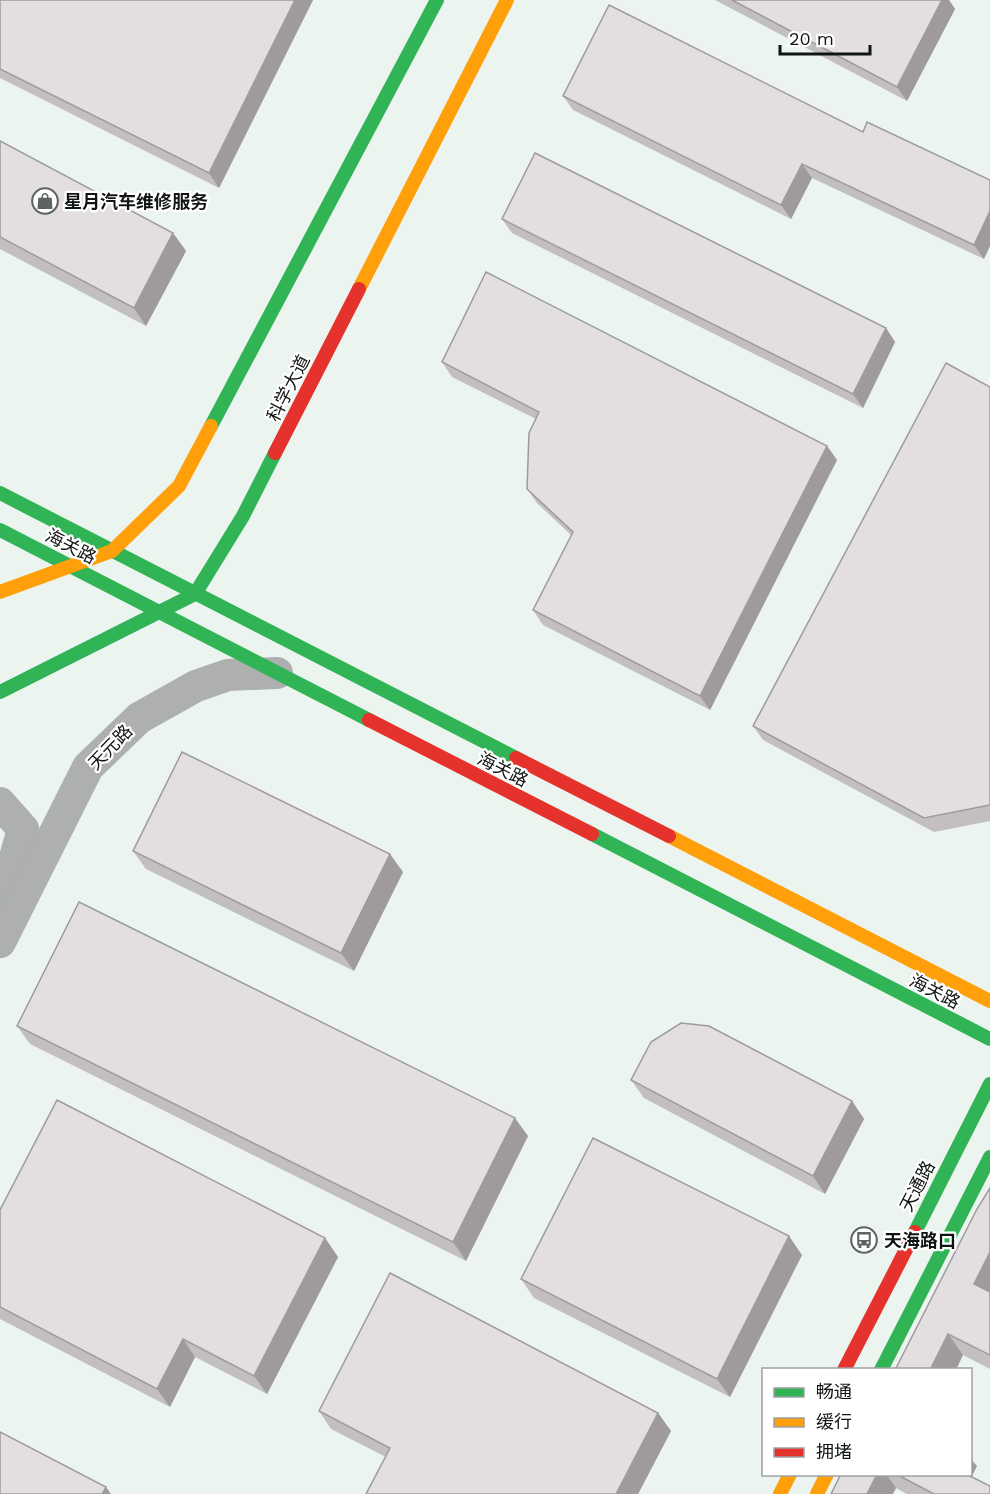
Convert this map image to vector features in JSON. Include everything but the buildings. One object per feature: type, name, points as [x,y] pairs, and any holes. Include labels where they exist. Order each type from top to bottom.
[{"type":"main road","points":[[0,592],[112,551],[179,486],[437,0]]},
{"type":"main road","name":"科学大道","points":[[195,594],[243,516],[507,0]]},
{"type":"main road","name":"海关路","points":[[0,494],[990,1001]]},
{"type":"main road","name":"海关路","points":[[0,530],[990,1039]]},
{"type":"main road","points":[[0,692],[195,594]]},
{"type":"main road","name":"天通路","points":[[845,1368],[990,1084]]},
{"type":"main road","points":[[882,1368],[990,1157]]},
{"type":"main road","points":[[780,1494],[789,1476]]},
{"type":"main road","points":[[817,1494],[826,1476]]},
{"type":"street","name":"天元路","points":[[0,942],[88,766],[139,718],[196,686],[228,675],[277,673]]},
{"type":"street","points":[[0,803],[23,829],[9,879],[0,896]]},
{"type":"traffic: fast","points":[[211,426],[437,0]]},
{"type":"traffic: fast","points":[[0,692],[195,594],[243,516],[275,453]]},
{"type":"traffic: fast","points":[[0,493],[516,758]]},
{"type":"traffic: fast","points":[[0,530],[369,720]]},
{"type":"traffic: fast","points":[[592,834],[990,1039]]},
{"type":"traffic: fast","points":[[915,1232],[990,1084]]},
{"type":"traffic: fast","points":[[882,1368],[990,1157]]},
{"type":"traffic: slow","points":[[359,289],[507,0]]},
{"type":"traffic: slow","points":[[0,592],[112,551],[179,486],[211,426]]},
{"type":"traffic: slow","points":[[669,836],[990,1001]]},
{"type":"traffic: slow","points":[[780,1494],[789,1476]]},
{"type":"traffic: slow","points":[[817,1494],[826,1476]]},
{"type":"traffic: jam","points":[[275,453],[359,289]]},
{"type":"traffic: jam","points":[[369,720],[592,834]]},
{"type":"traffic: jam","points":[[516,758],[669,836]]},
{"type":"traffic: jam","points":[[845,1368],[915,1232]]},
{"type":"place","name":"星月汽车维修服务","points":[[45,201]]},
{"type":"place","name":"天海路口","points":[[864,1240]]}]
